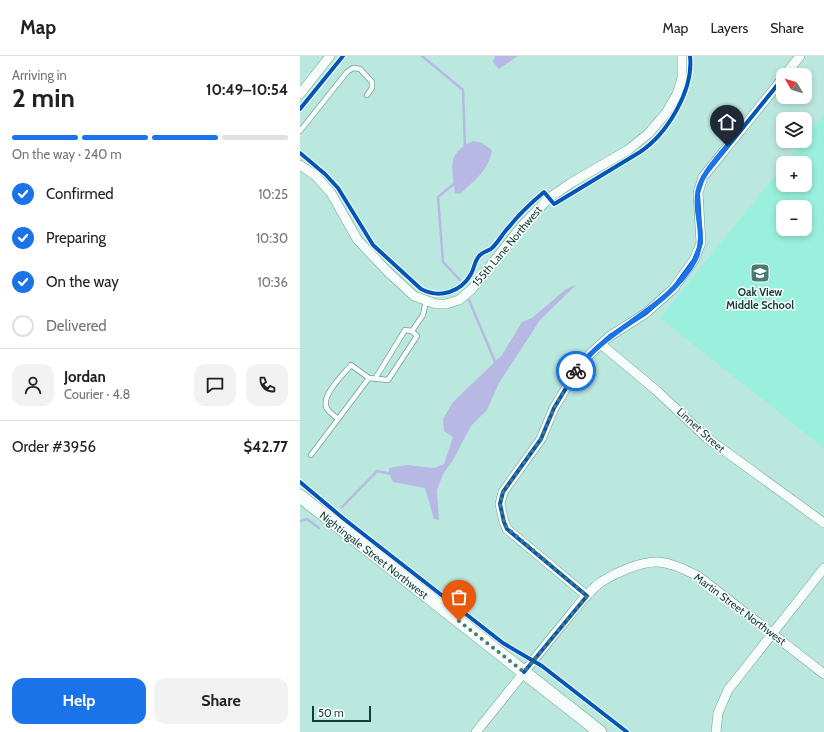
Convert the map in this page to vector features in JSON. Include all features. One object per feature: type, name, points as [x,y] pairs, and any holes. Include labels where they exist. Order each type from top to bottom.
[{"type":"street","points":[[300,94],[330,56]]},
{"type":"street","name":"155th Lane Northwest","points":[[426,301],[436,304],[459,300],[472,289],[521,227],[549,198],[571,183],[628,150],[649,133],[666,113],[677,94],[682,78],[682,56]]},
{"type":"street","points":[[791,68],[800,56]]},
{"type":"street","points":[[587,596],[507,528],[501,512],[500,504],[503,492],[541,439],[565,389],[586,359],[610,336],[646,313],[673,289],[694,260],[701,243],[698,193],[703,177],[776,87]]},
{"type":"street","points":[[300,164],[316,176],[331,192],[363,246],[414,296],[426,301]]},
{"type":"street","name":"Linnet Street","points":[[602,345],[657,391],[706,438],[824,523]]},
{"type":"street","name":"Nightingale Street Northwest","points":[[300,496],[600,732]]},
{"type":"street","name":"Martin Street Northwest","points":[[476,732],[587,596],[600,583],[632,567],[657,562],[675,565],[698,576],[824,674]]},
{"type":"street","points":[[716,732],[718,713],[728,690],[774,634],[798,600],[824,568]]},
{"type":"lane","points":[[300,131],[347,72],[354,68],[360,69],[372,82],[372,88],[367,95]]},
{"type":"lane","points":[[412,331],[423,315],[426,301]]},
{"type":"lane","points":[[338,419],[326,406],[326,396],[351,365],[369,378],[375,379],[388,380],[417,336],[412,331],[405,330],[375,379]]},
{"type":"lane","points":[[311,455],[369,378]]},
{"type":"shaded area","name":"Oak View Middle School","points":[[824,115],[824,448],[660,318],[776,175],[776,192],[812,192],[812,156],[791,156],[797,148],[812,148],[812,130]]},
{"type":"water","points":[[495,56],[518,56],[499,69],[493,62]]},
{"type":"water","points":[[473,141],[482,143],[492,150],[488,163],[480,175],[460,194],[455,193],[452,169],[455,156],[464,146]]},
{"type":"water","points":[[576,285],[540,320],[499,383],[487,410],[471,426],[453,460],[443,474],[437,490],[439,520],[434,519],[425,488],[393,482],[389,473],[389,468],[406,465],[434,468],[444,464],[453,437],[444,431],[443,419],[453,402],[502,355],[522,322],[532,318],[566,289]]},
{"type":"waterway","points":[[422,56],[463,90],[465,148]]},
{"type":"waterway","points":[[455,183],[438,197],[443,262],[460,280]]},
{"type":"waterway","points":[[469,300],[496,364]]},
{"type":"waterway","points":[[342,507],[377,471],[392,474]]},
{"type":"waterway","points":[[300,521],[307,519],[319,528]]},
{"type":"cycle path","points":[[300,109],[343,56]]},
{"type":"cycle path","points":[[300,153],[325,174],[338,188],[373,245],[421,289],[435,293],[449,292],[456,289],[467,280],[480,255],[492,248],[517,218],[544,192],[554,204],[640,152],[650,144],[669,123],[683,97],[688,83],[690,56]]},
{"type":"cycle path","points":[[524,672],[587,596],[507,529],[500,504],[503,492],[541,439],[554,408],[577,370],[590,354],[610,336],[646,313],[673,289],[694,260],[701,243],[698,193],[703,177],[776,87]]},
{"type":"cycle path","points":[[300,482],[344,519],[503,643],[542,666],[627,732]]},
{"type":"way so far","points":[[459,621],[524,672],[534,658],[587,596],[519,540],[507,528],[500,504],[503,492],[525,464],[541,439],[554,408],[576,371]]},
{"type":"place","name":"Oak View Middle School","points":[[760,273]]},
{"type":"route","points":[[576,371],[590,354],[602,345],[610,336],[646,313],[673,289],[694,260],[701,243],[698,193],[703,177],[727,146]]}]
